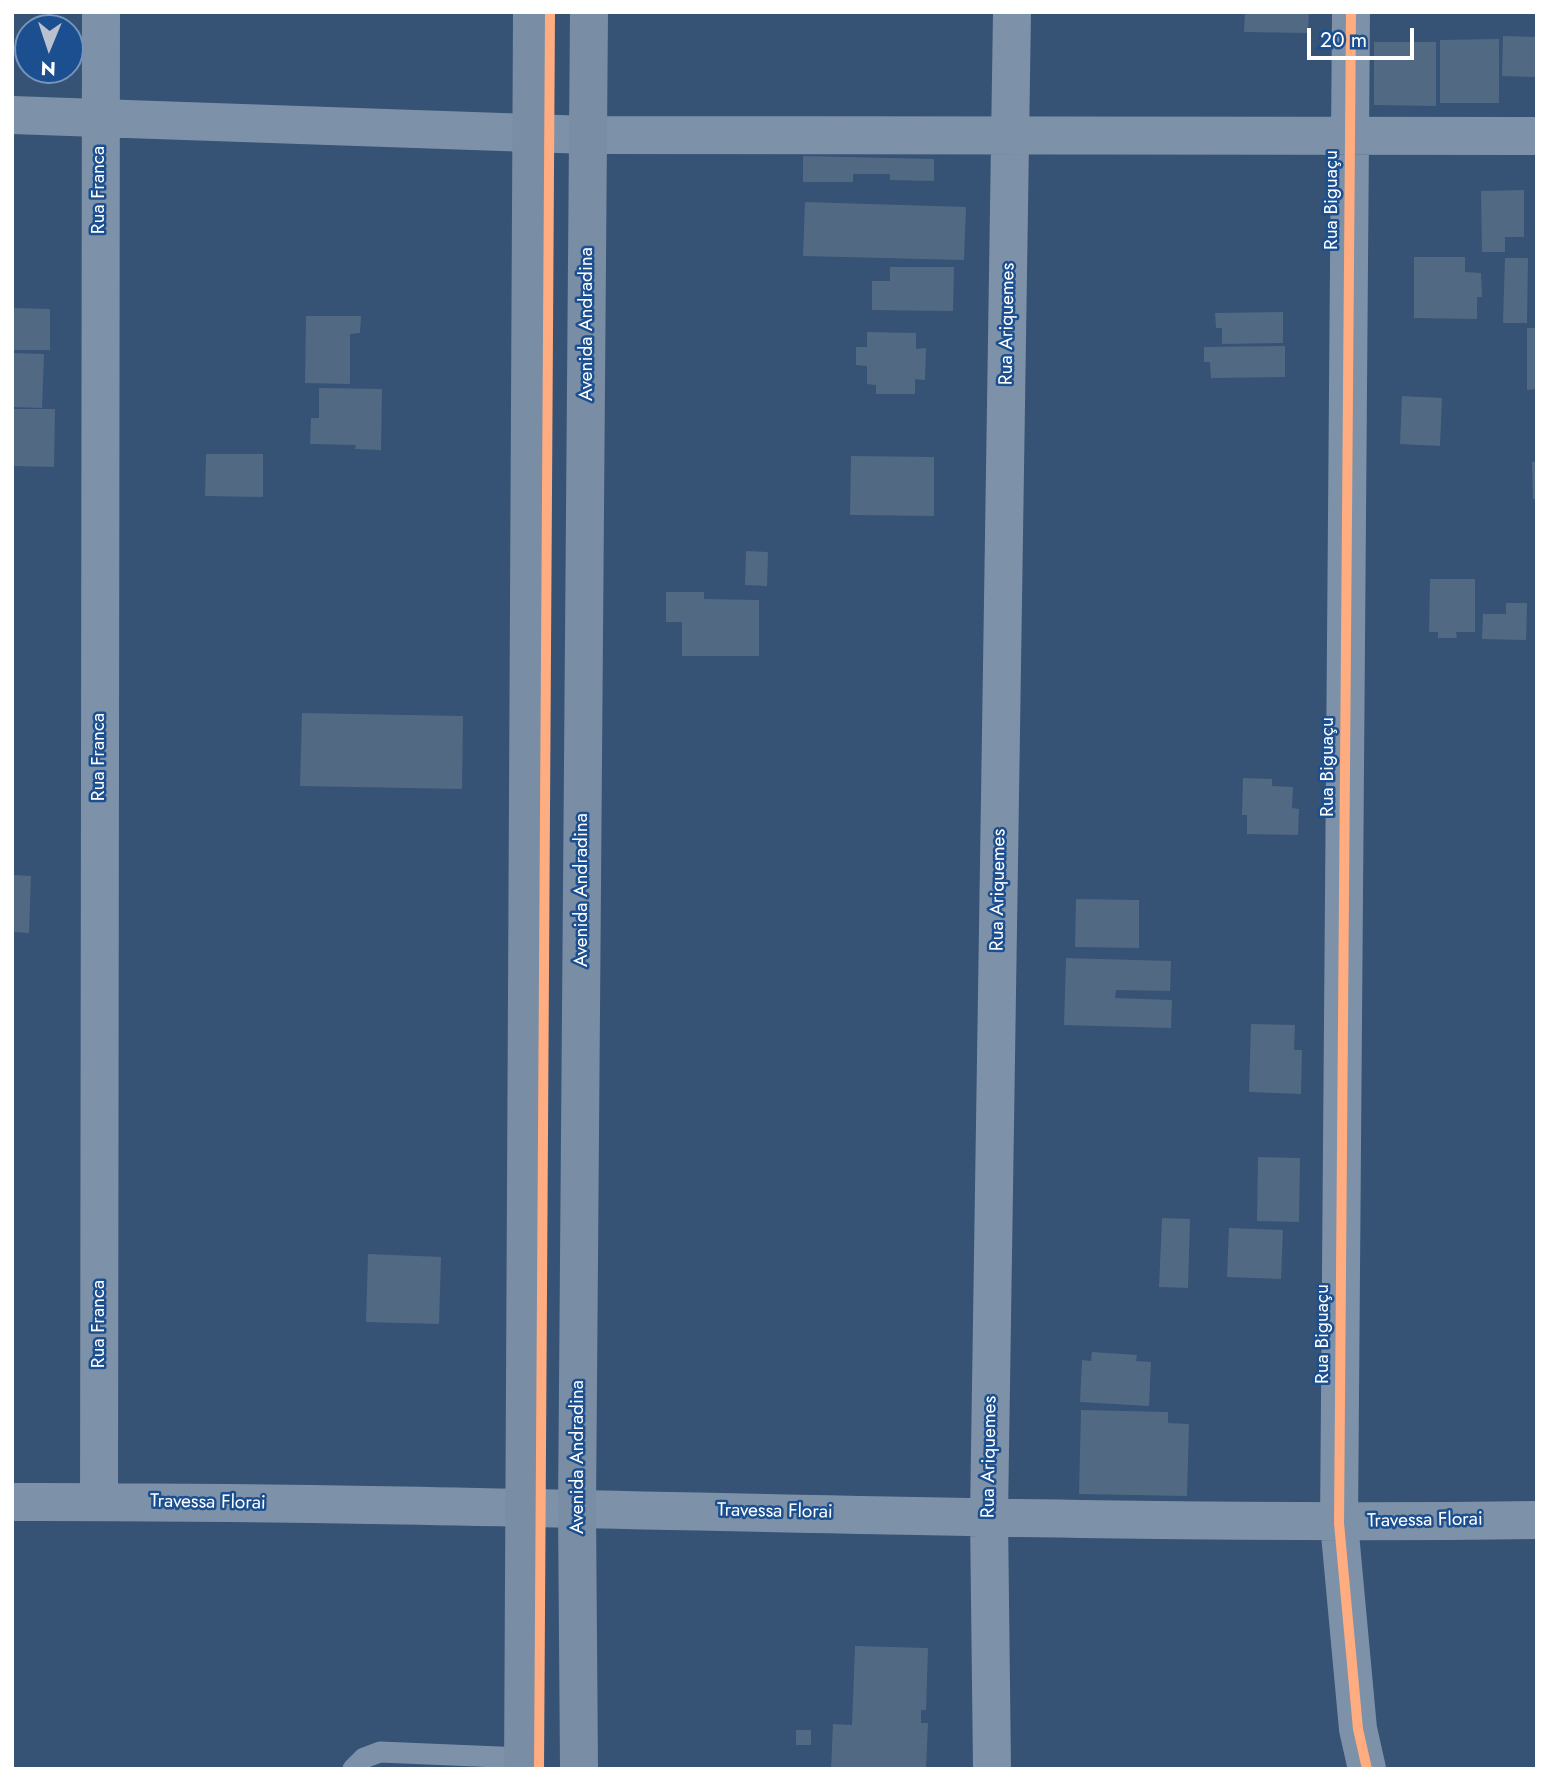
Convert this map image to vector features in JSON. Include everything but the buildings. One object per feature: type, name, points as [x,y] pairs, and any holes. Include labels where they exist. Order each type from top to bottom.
[{"type":"main road","points":[[523,1763],[532,12]]},
{"type":"main road","name":"Avenida Andradina","points":[[579,1769],[578,1508],[589,12]]},
{"type":"street","name":"Rua Franca","points":[[99,1502],[101,12]]},
{"type":"street","name":"Rua Ariquemes","points":[[992,1769],[989,1516],[1012,12]]},
{"type":"street","name":"Rua Biguaçu","points":[[1351,12],[1339,1522],[1358,1729],[1367,1769]]},
{"type":"street","points":[[12,115],[588,135],[1537,136]]},
{"type":"street","name":"Travessa Florai","points":[[12,1502],[523,1507],[1339,1522],[1537,1520]]},
{"type":"lane","points":[[353,1769],[364,1758],[380,1752],[523,1763]]},
{"type":"cycle path","points":[[539,1769],[550,12]]},
{"type":"cycle path","points":[[1351,12],[1339,1523],[1358,1729],[1367,1769]]}]
